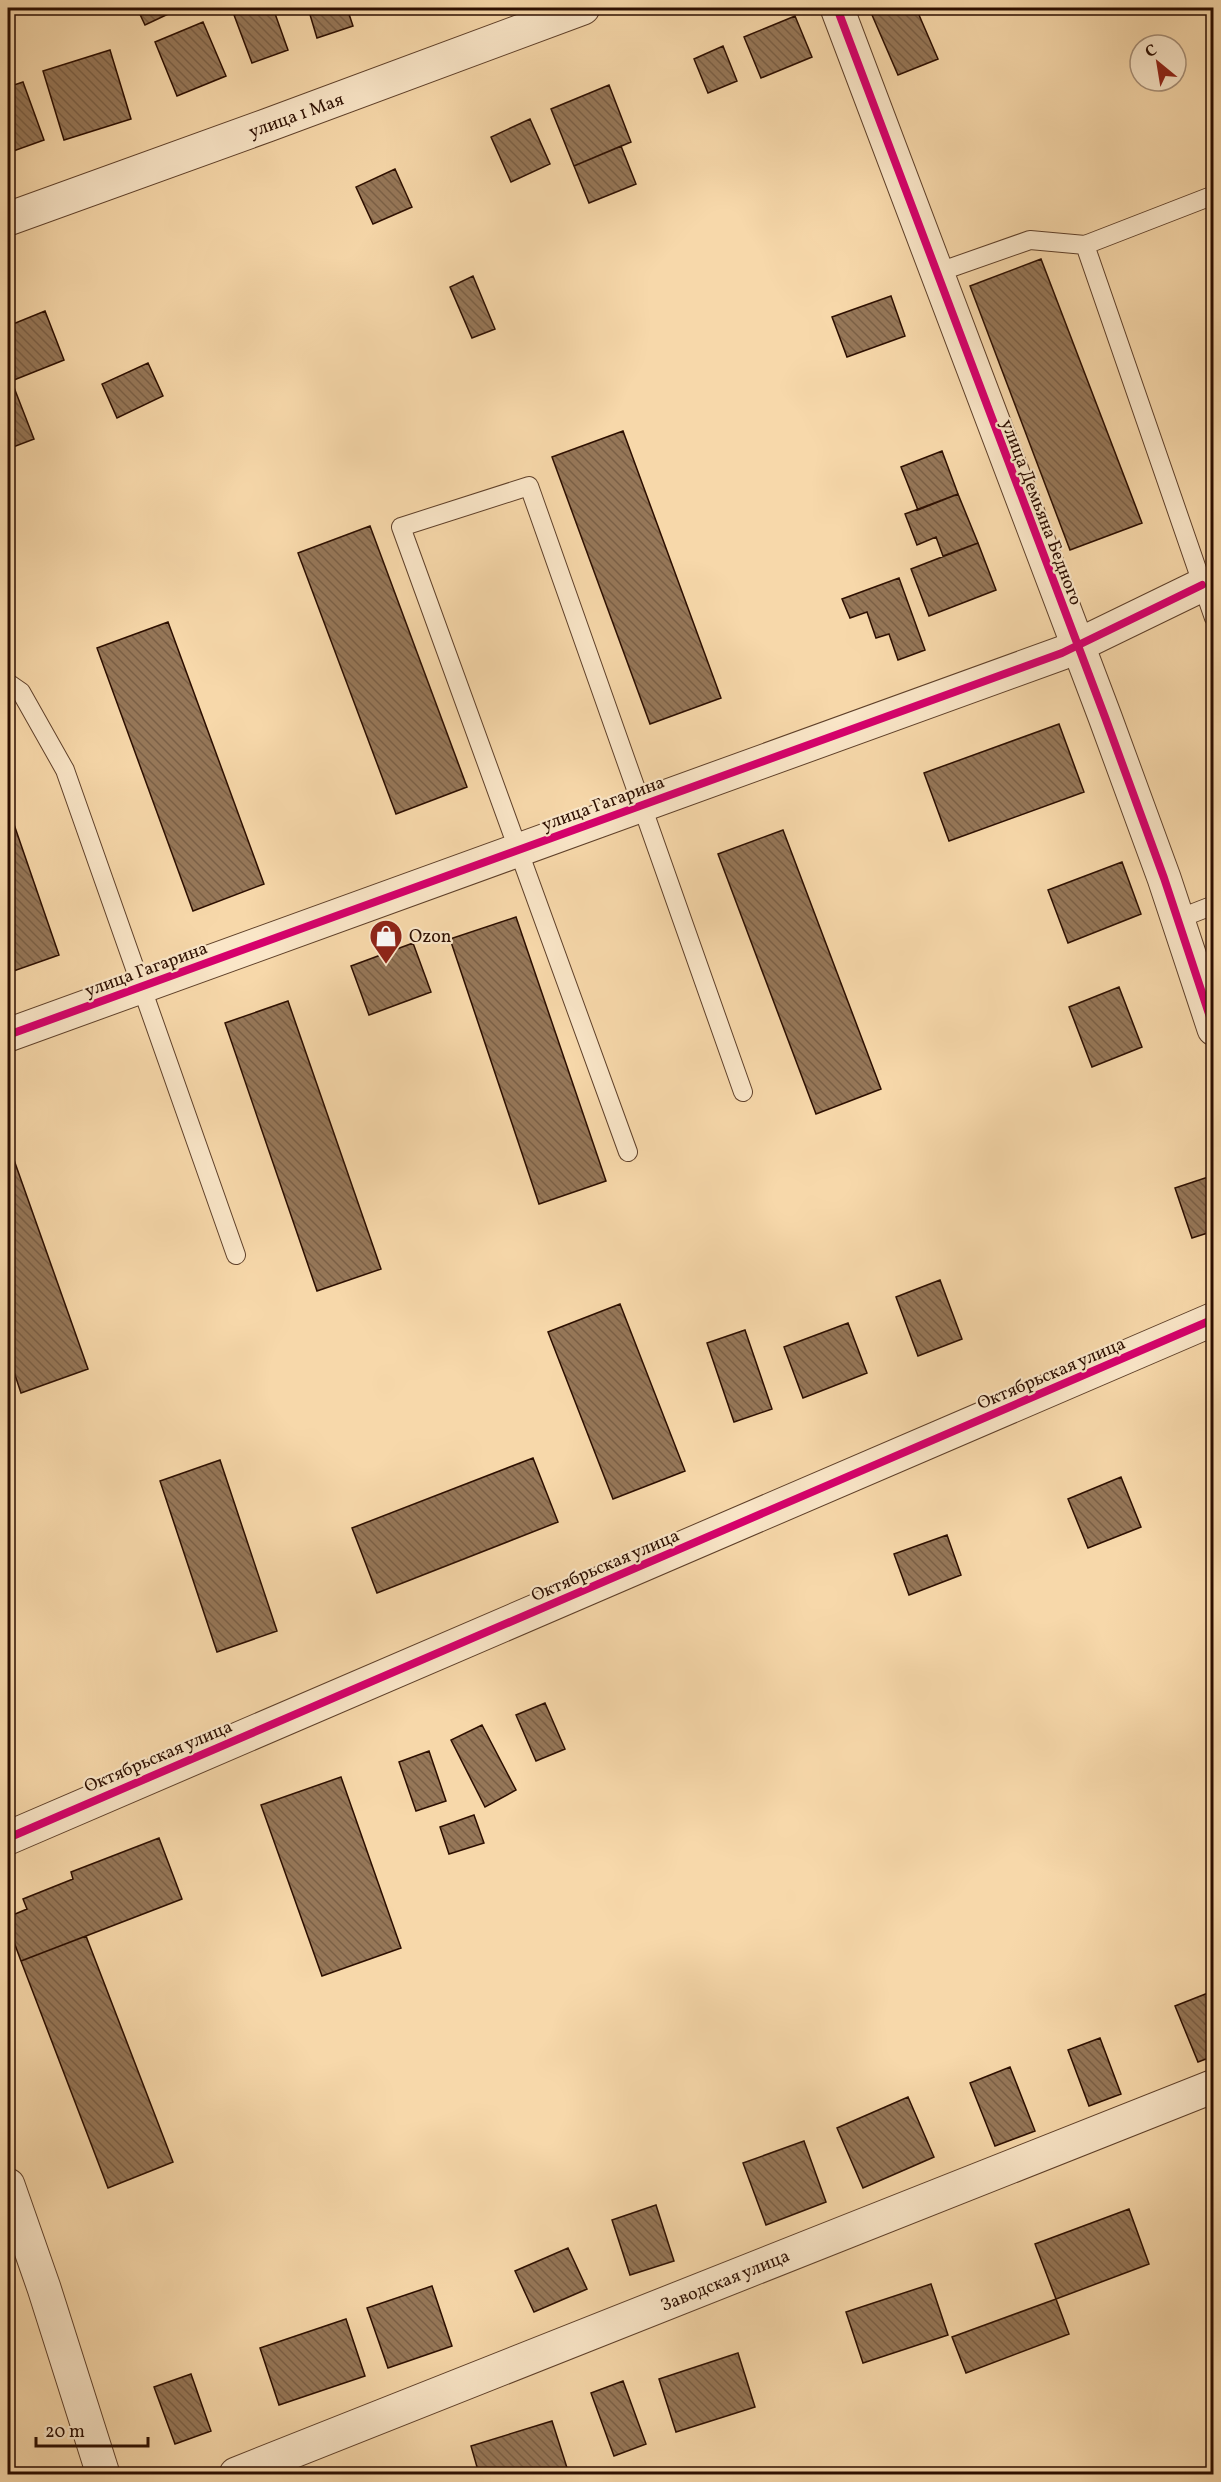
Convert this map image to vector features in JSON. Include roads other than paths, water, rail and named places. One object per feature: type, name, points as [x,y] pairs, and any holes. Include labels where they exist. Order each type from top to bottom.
[{"type":"street","name":"улица 1 Мая","points":[[8,219],[583,8]]},
{"type":"street","name":"улица Демьяна Бедного","points":[[837,8],[1178,919],[1214,1029]]},
{"type":"street","name":"улица Гагарина","points":[[8,1035],[1077,646],[1202,585]]},
{"type":"street","name":"Октябрьская улица","points":[[8,1838],[1214,1319]]},
{"type":"street","name":"Заводская улица","points":[[236,2475],[1214,2086]]},
{"type":"street","points":[[8,2185],[44,2288],[104,2475]]},
{"type":"lane","points":[[936,273],[1030,240],[1085,245],[1214,195]]},
{"type":"lane","points":[[1085,245],[1214,618]]},
{"type":"lane","points":[[628,1152],[401,526],[529,486],[743,1092]]},
{"type":"lane","points":[[8,683],[21,692],[64,770],[236,1255]]},
{"type":"lane","points":[[1178,919],[1214,905]]},
{"type":"place","name":"Ozon","points":[[386,965]]}]
